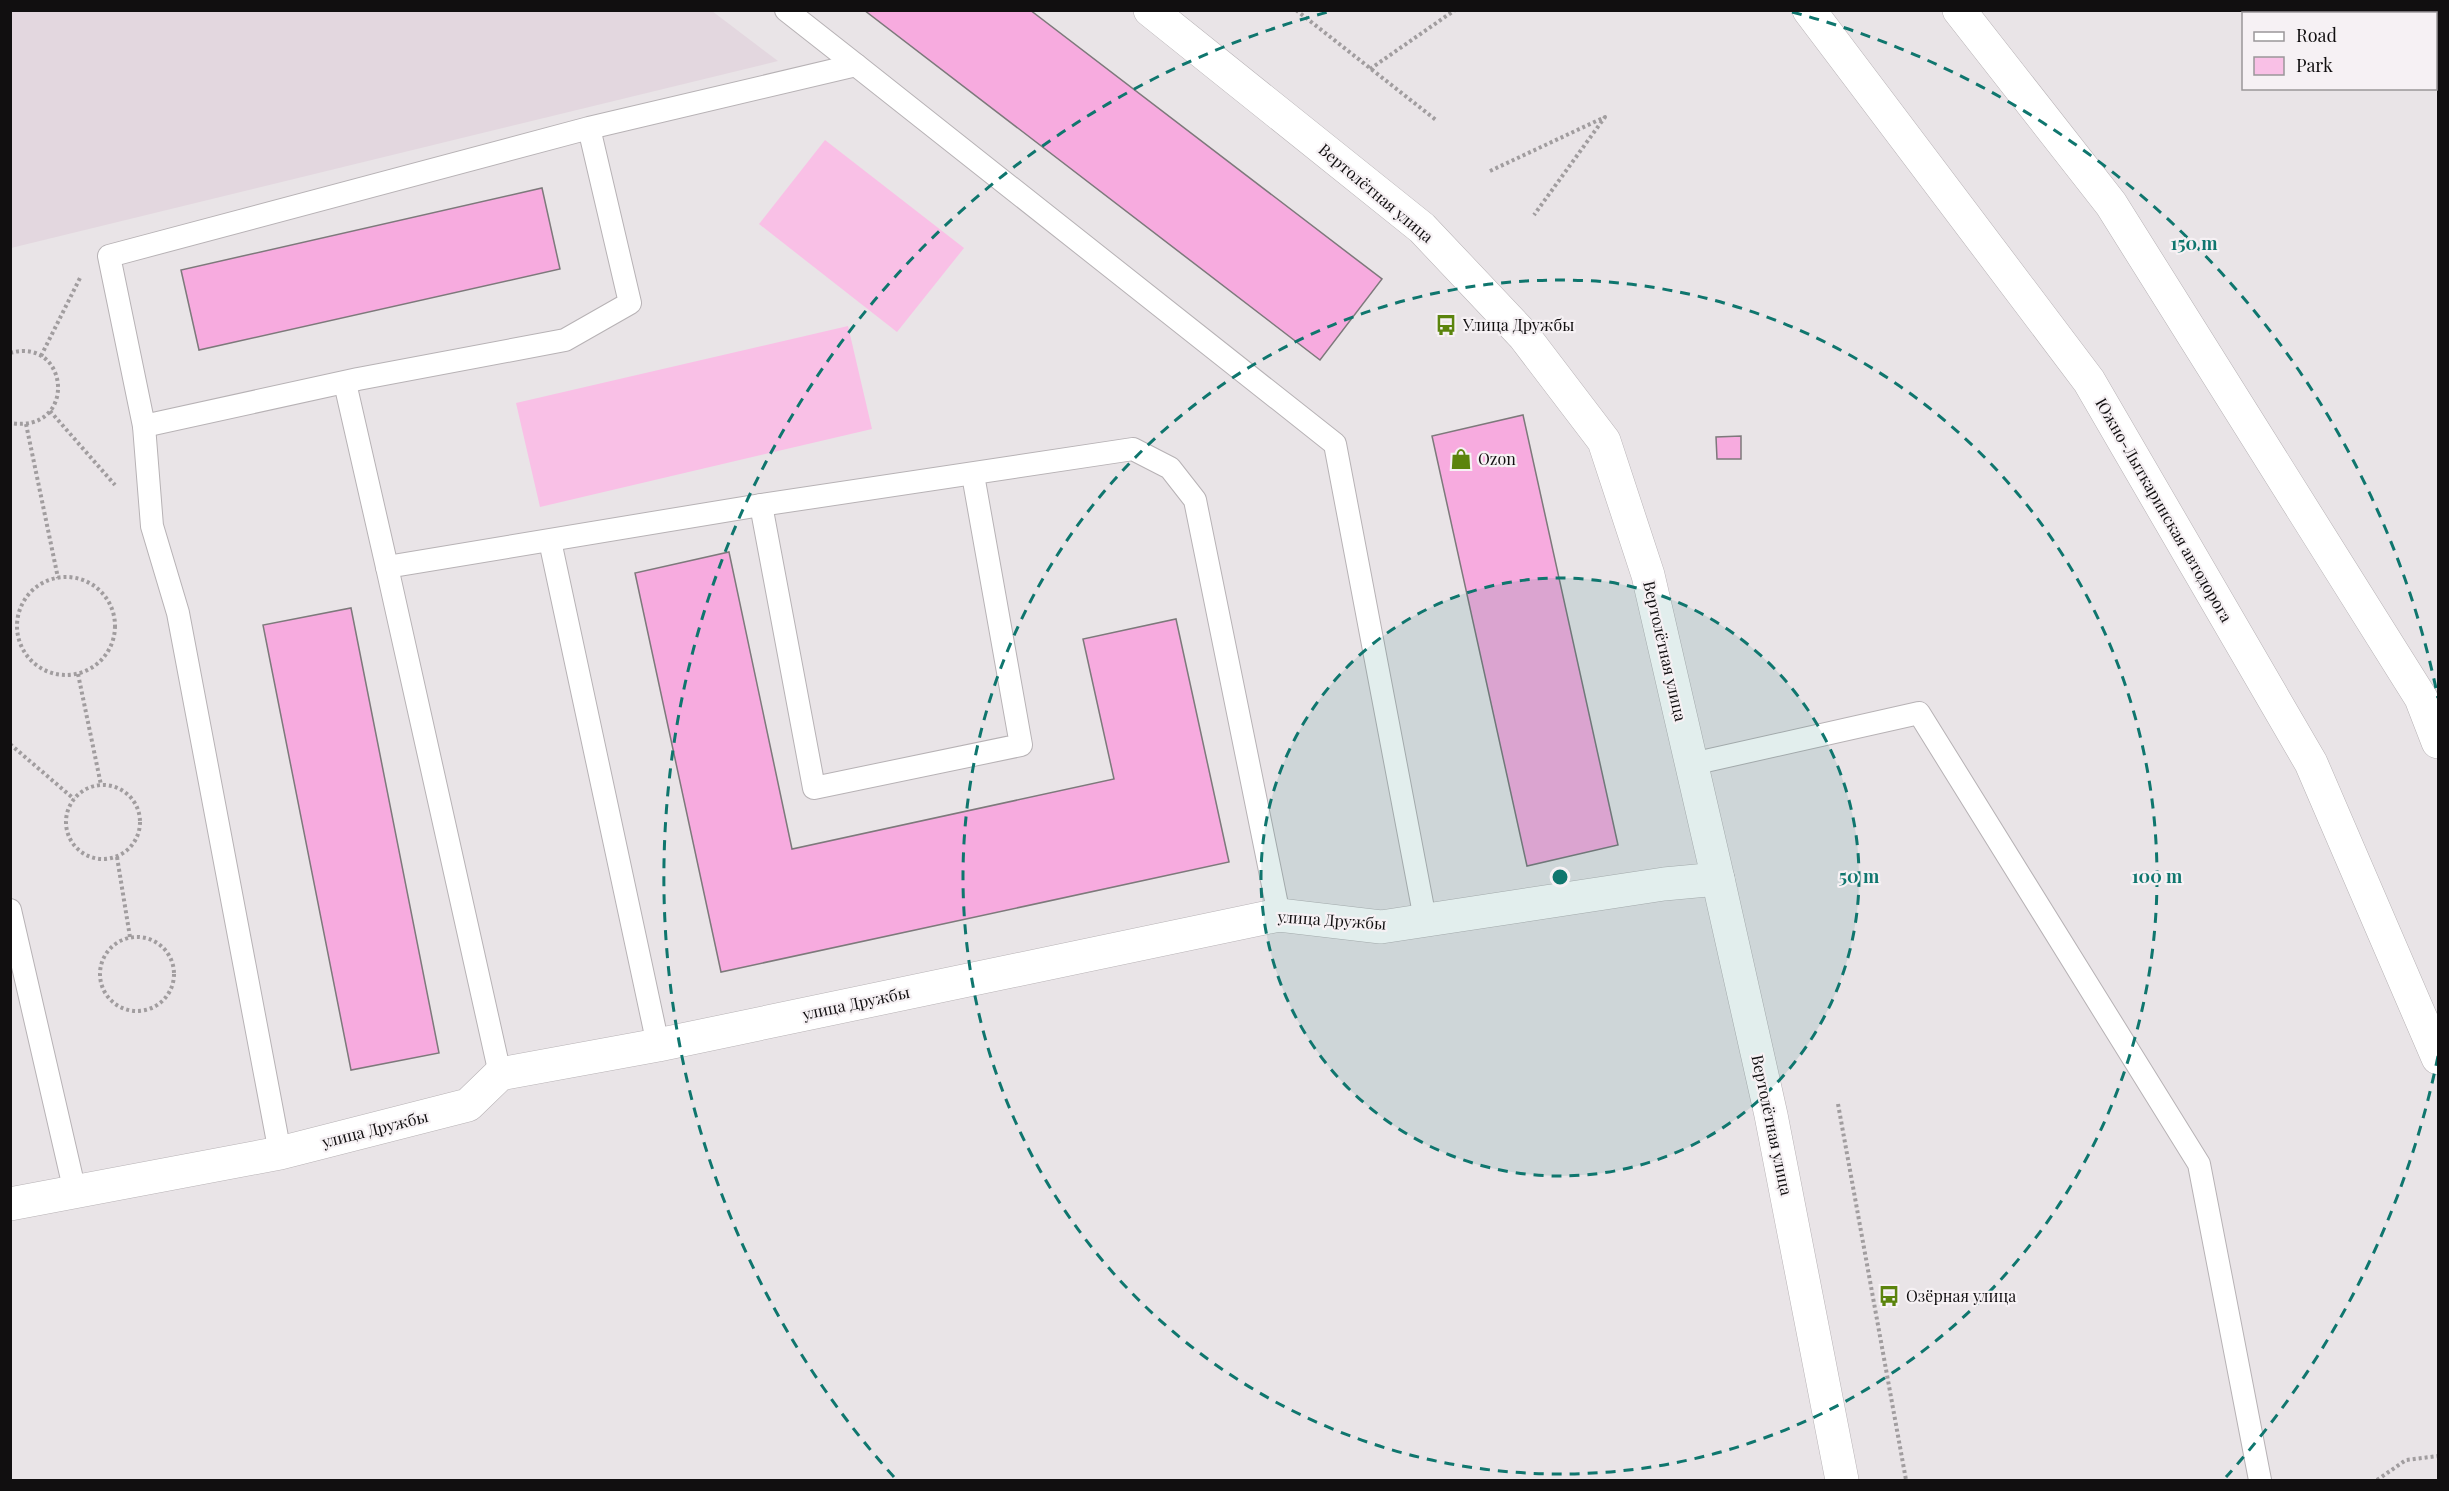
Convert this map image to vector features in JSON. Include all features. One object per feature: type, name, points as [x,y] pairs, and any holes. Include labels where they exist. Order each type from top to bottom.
[{"type":"street","name":"Вертолётная улица","points":[[1150,10],[1422,228],[1524,336],[1604,441],[1648,575],[1692,764],[1771,1115],[1842,1480]]},
{"type":"street","name":"Южно-Лыткаринская автодорога","points":[[1809,10],[2089,381],[2311,763],[2439,1058]]},
{"type":"street","points":[[1959,10],[2111,204],[2421,698],[2439,742]]},
{"type":"street","name":"улица Дружбы","points":[[10,1204],[280,1153],[468,1105],[500,1074],[658,1045],[1279,915],[1381,927],[1718,879]]},
{"type":"lane","points":[[786,10],[1335,444],[1425,919]]},
{"type":"lane","points":[[280,1153],[178,613],[152,526],[144,426],[109,256],[589,128],[856,65]]},
{"type":"lane","points":[[144,426],[345,382],[565,340],[630,303],[589,128]]},
{"type":"lane","points":[[345,382],[500,1074]]},
{"type":"lane","points":[[387,567],[760,505],[973,475],[1132,449],[1170,468],[1195,500],[1279,915]]},
{"type":"lane","points":[[760,505],[814,788],[1021,745],[973,475]]},
{"type":"lane","points":[[550,541],[658,1045]]},
{"type":"lane","points":[[1692,764],[1919,713],[2199,1164],[2260,1480]]},
{"type":"lane","points":[[10,910],[75,1192]]},
{"type":"path","points":[[1296,10],[1436,120]]},
{"type":"path","points":[[1370,69],[1455,10]]},
{"type":"path","points":[[1490,171],[1605,117],[1534,215]]},
{"type":"path","points":[[41,356],[88,262],[109,256]]},
{"type":"path","points":[[10,352],[25,350],[41,356],[55,371],[59,383],[58,395],[50,411],[36,423],[10,423]]},
{"type":"path","points":[[50,411],[152,526]]},
{"type":"path","points":[[26,424],[58,578]]},
{"type":"path","points":[[58,578],[82,579],[97,587],[108,599],[114,614],[115,630],[111,646],[102,660],[89,670],[78,674],[57,675],[41,669],[28,659],[19,645],[16,629],[18,613],[24,598],[36,586],[58,578]]},
{"type":"path","points":[[78,674],[101,785]]},
{"type":"path","points":[[10,744],[74,799]]},
{"type":"path","points":[[101,785],[119,788],[129,795],[140,817],[140,829],[135,840],[117,857],[93,858],[73,844],[66,822],[74,799],[83,791],[101,785]]},
{"type":"path","points":[[117,857],[130,937]]},
{"type":"path","points":[[130,937],[152,940],[163,947],[174,968],[169,993],[161,1002],[138,1011],[116,1004],[107,996],[100,977],[102,962],[108,952],[117,943],[130,937]]},
{"type":"path","points":[[1838,1104],[1906,1480]]},
{"type":"path","points":[[2377,1480],[2406,1460],[2439,1456]]},
{"type":"shaded area","points":[[10,11],[712,11],[778,61],[11,248]]},
{"type":"green space","points":[[825,140],[964,248],[897,332],[759,224]]},
{"type":"green space","points":[[848,326],[872,429],[540,507],[516,403]]},
{"type":"building","points":[[864,10],[1030,10],[1382,279],[1320,360]]},
{"type":"building","points":[[542,188],[560,269],[199,350],[181,270]]},
{"type":"building","points":[[1523,415],[1618,845],[1527,866],[1432,436]]},
{"type":"building","points":[[1741,436],[1741,459],[1717,459],[1716,437]]},
{"type":"building","points":[[729,552],[792,849],[1114,779],[1083,639],[1176,619],[1229,862],[721,972],[635,573]]},
{"type":"building","points":[[351,608],[439,1053],[351,1070],[263,625]]},
{"type":"place","name":"Улица Дружбы","points":[[1446,325]]},
{"type":"place","name":"Ozon","points":[[1461,459]]},
{"type":"place","name":"Озёрная улица","points":[[1889,1296]]}]
